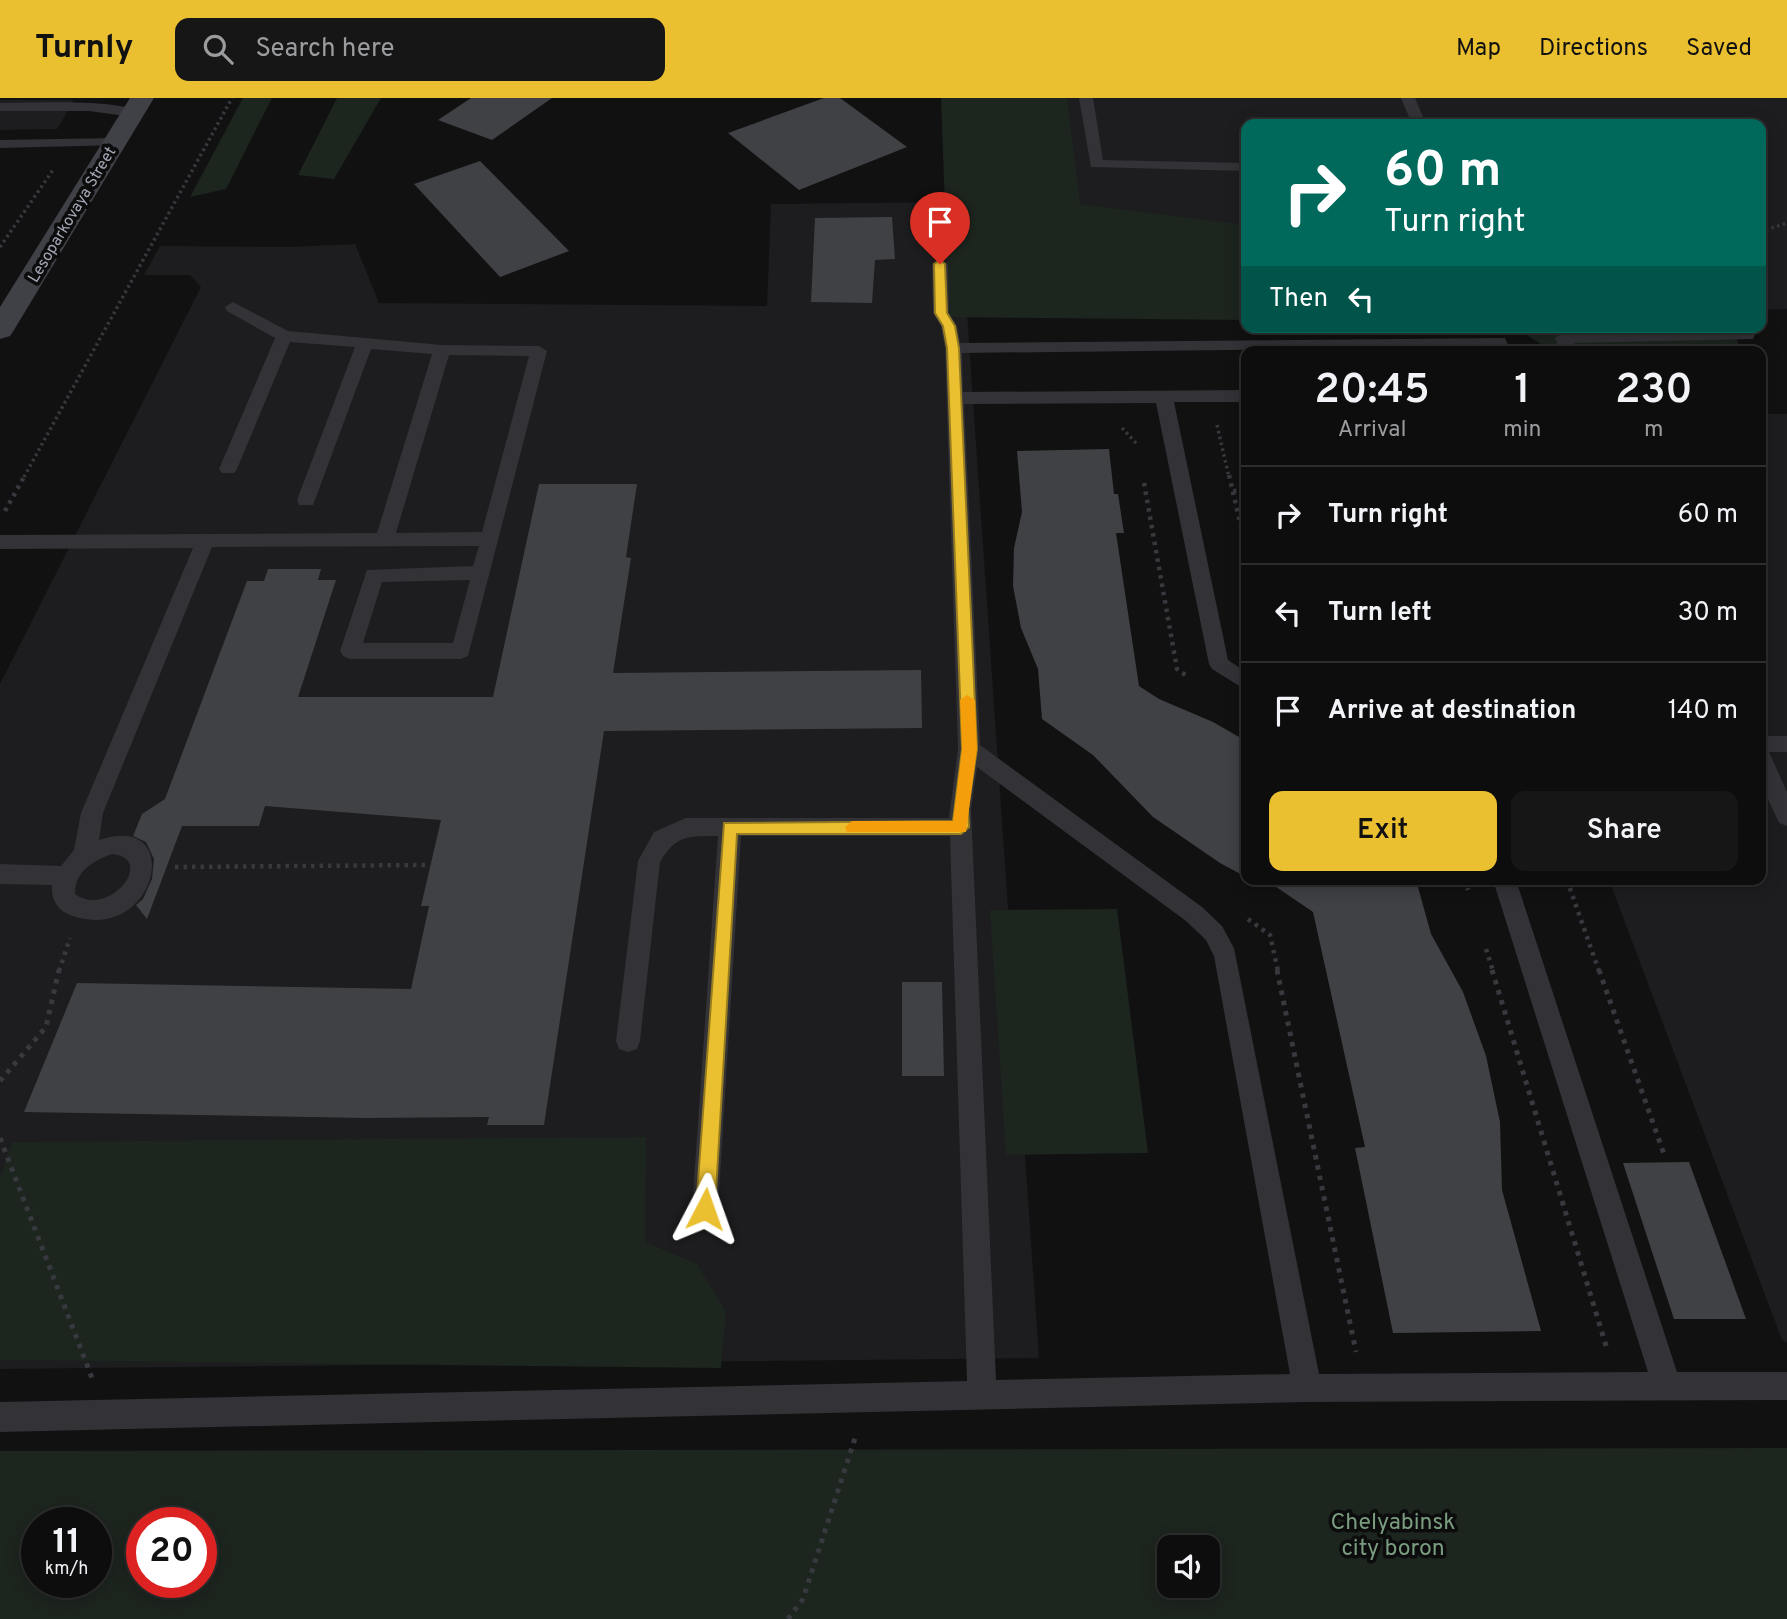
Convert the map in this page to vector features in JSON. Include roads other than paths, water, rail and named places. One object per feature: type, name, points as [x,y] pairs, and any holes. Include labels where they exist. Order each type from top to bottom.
[{"type":"main road","name":"Lesoparkovaya Street","points":[[0,330],[138,106]]},
{"type":"lane","points":[[1086,98],[1096,164],[1241,167]]},
{"type":"lane","points":[[1408,98],[1417,119]]},
{"type":"lane","points":[[0,107],[91,102],[138,106]]},
{"type":"lane","points":[[0,144],[115,142]]},
{"type":"lane","points":[[940,264],[941,313],[949,326],[953,348],[969,749],[960,809],[982,1396]]},
{"type":"lane","points":[[233,307],[284,336],[442,350],[539,351],[461,651],[350,651],[374,575],[481,573]]},
{"type":"lane","points":[[1567,346],[1563,338],[1746,335]]},
{"type":"lane","points":[[228,469],[284,336]]},
{"type":"lane","points":[[953,348],[1499,342],[1501,346]]},
{"type":"lane","points":[[306,499],[365,343]]},
{"type":"lane","points":[[385,539],[442,350]]},
{"type":"lane","points":[[955,398],[1241,396]]},
{"type":"lane","points":[[1164,397],[1219,664],[1241,679]]},
{"type":"lane","points":[[0,542],[490,539]]},
{"type":"lane","points":[[85,854],[92,813],[205,541]]},
{"type":"lane","points":[[1766,744],[1787,744]]},
{"type":"lane","points":[[969,749],[1194,914],[1214,933],[1226,955],[1307,1388]]},
{"type":"lane","points":[[1766,769],[1787,817]]},
{"type":"lane","points":[[628,1041],[649,860],[662,839],[686,827],[961,827]]},
{"type":"lane","points":[[705,1209],[730,827]]},
{"type":"lane","points":[[115,844],[130,846],[140,854],[145,866],[142,879],[133,892],[103,909],[86,910],[74,906],[65,899],[62,888],[65,876],[85,854],[115,844]]},
{"type":"lane","points":[[0,874],[65,876]]},
{"type":"lane","points":[[1506,885],[1667,1386]]},
{"type":"lane","points":[[0,1417],[1307,1388],[1787,1386]]},
{"type":"park label","name":"Chelyabinsk city boron","points":[[1393,1534]]}]
